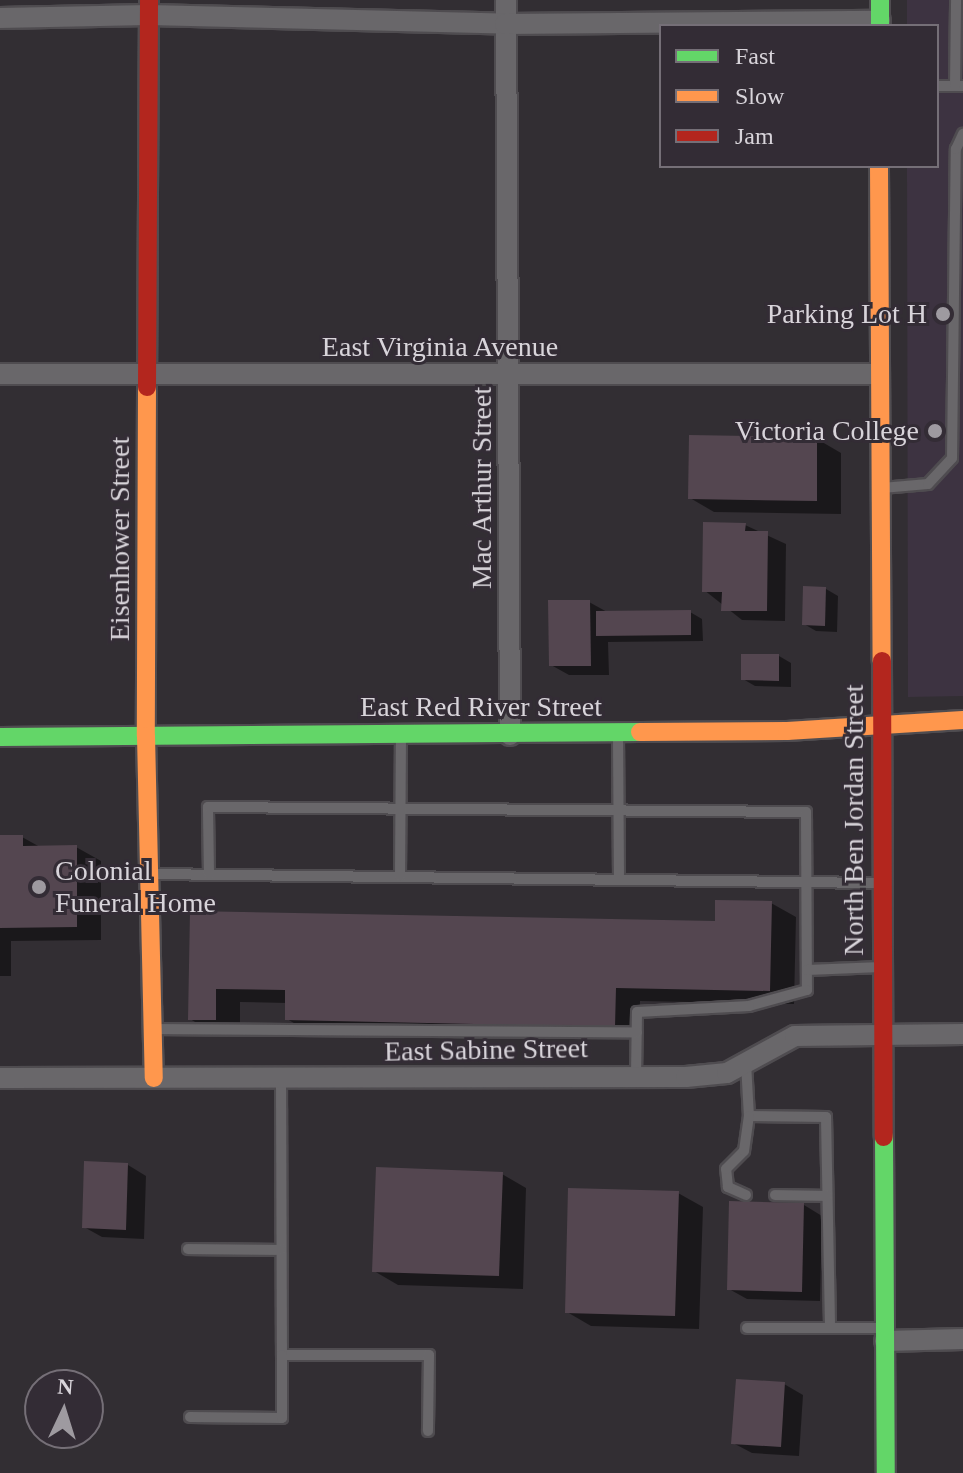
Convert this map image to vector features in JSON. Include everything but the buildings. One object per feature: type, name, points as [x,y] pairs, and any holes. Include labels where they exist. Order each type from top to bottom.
[{"type":"street","name":"Mac Arthur Street","points":[[506,0],[510,735]]},
{"type":"street","points":[[0,18],[149,8],[505,24],[880,16]]},
{"type":"street","name":"Eisenhower Street","points":[[149,8],[146,736],[154,1078]]},
{"type":"street","name":"North Ben Jordan Street","points":[[879,168],[886,1473]]},
{"type":"street","name":"East Virginia Avenue","points":[[0,374],[879,374]]},
{"type":"street","name":"East Red River Street","points":[[0,737],[618,734],[963,720]]},
{"type":"street","name":"East Sabine Street","points":[[0,1078],[281,1080],[636,1077],[727,1073],[795,1036],[963,1034]]},
{"type":"street","points":[[886,1334],[963,1339]]},
{"type":"lane","points":[[956,0],[959,86]]},
{"type":"lane","points":[[880,488],[928,484],[952,458],[959,365],[956,149],[963,134]]},
{"type":"lane","points":[[618,734],[619,879]]},
{"type":"lane","points":[[400,876],[401,736]]},
{"type":"lane","points":[[209,874],[208,807],[806,812],[807,990],[749,1006],[637,1012],[636,1077]]},
{"type":"lane","points":[[149,874],[883,883]]},
{"type":"lane","points":[[807,970],[883,967]]},
{"type":"lane","points":[[153,1029],[637,1032]]},
{"type":"lane","points":[[746,1063],[749,1116],[744,1151],[726,1169],[728,1187],[746,1195]]},
{"type":"lane","points":[[190,1417],[282,1418],[281,1080]]},
{"type":"lane","points":[[749,1116],[826,1117],[830,1327]]},
{"type":"lane","points":[[775,1195],[827,1196]]},
{"type":"lane","points":[[188,1249],[280,1250]]},
{"type":"lane","points":[[747,1328],[830,1327],[886,1334]]},
{"type":"lane","points":[[282,1355],[429,1355],[428,1431]]},
{"type":"shaded area","name":"Victoria College","points":[[907,0],[963,0],[963,696],[908,697],[907,168],[939,168],[939,24],[907,24]]},
{"type":"traffic: fast","points":[[880,0],[880,24]]},
{"type":"traffic: fast","points":[[0,737],[640,732]]},
{"type":"traffic: fast","points":[[884,1137],[886,1473]]},
{"type":"traffic: slow","points":[[879,168],[882,661]]},
{"type":"traffic: slow","points":[[147,387],[146,736],[154,1078]]},
{"type":"traffic: slow","points":[[640,732],[787,731],[963,720]]},
{"type":"traffic: jam","points":[[147,387],[149,0]]},
{"type":"traffic: jam","points":[[882,661],[884,1137]]},
{"type":"place","name":"Parking Lot H","points":[[943,314]]},
{"type":"place","name":"Victoria College","points":[[935,431]]},
{"type":"place","name":"Colonial Funeral Home","points":[[39,887]]}]
